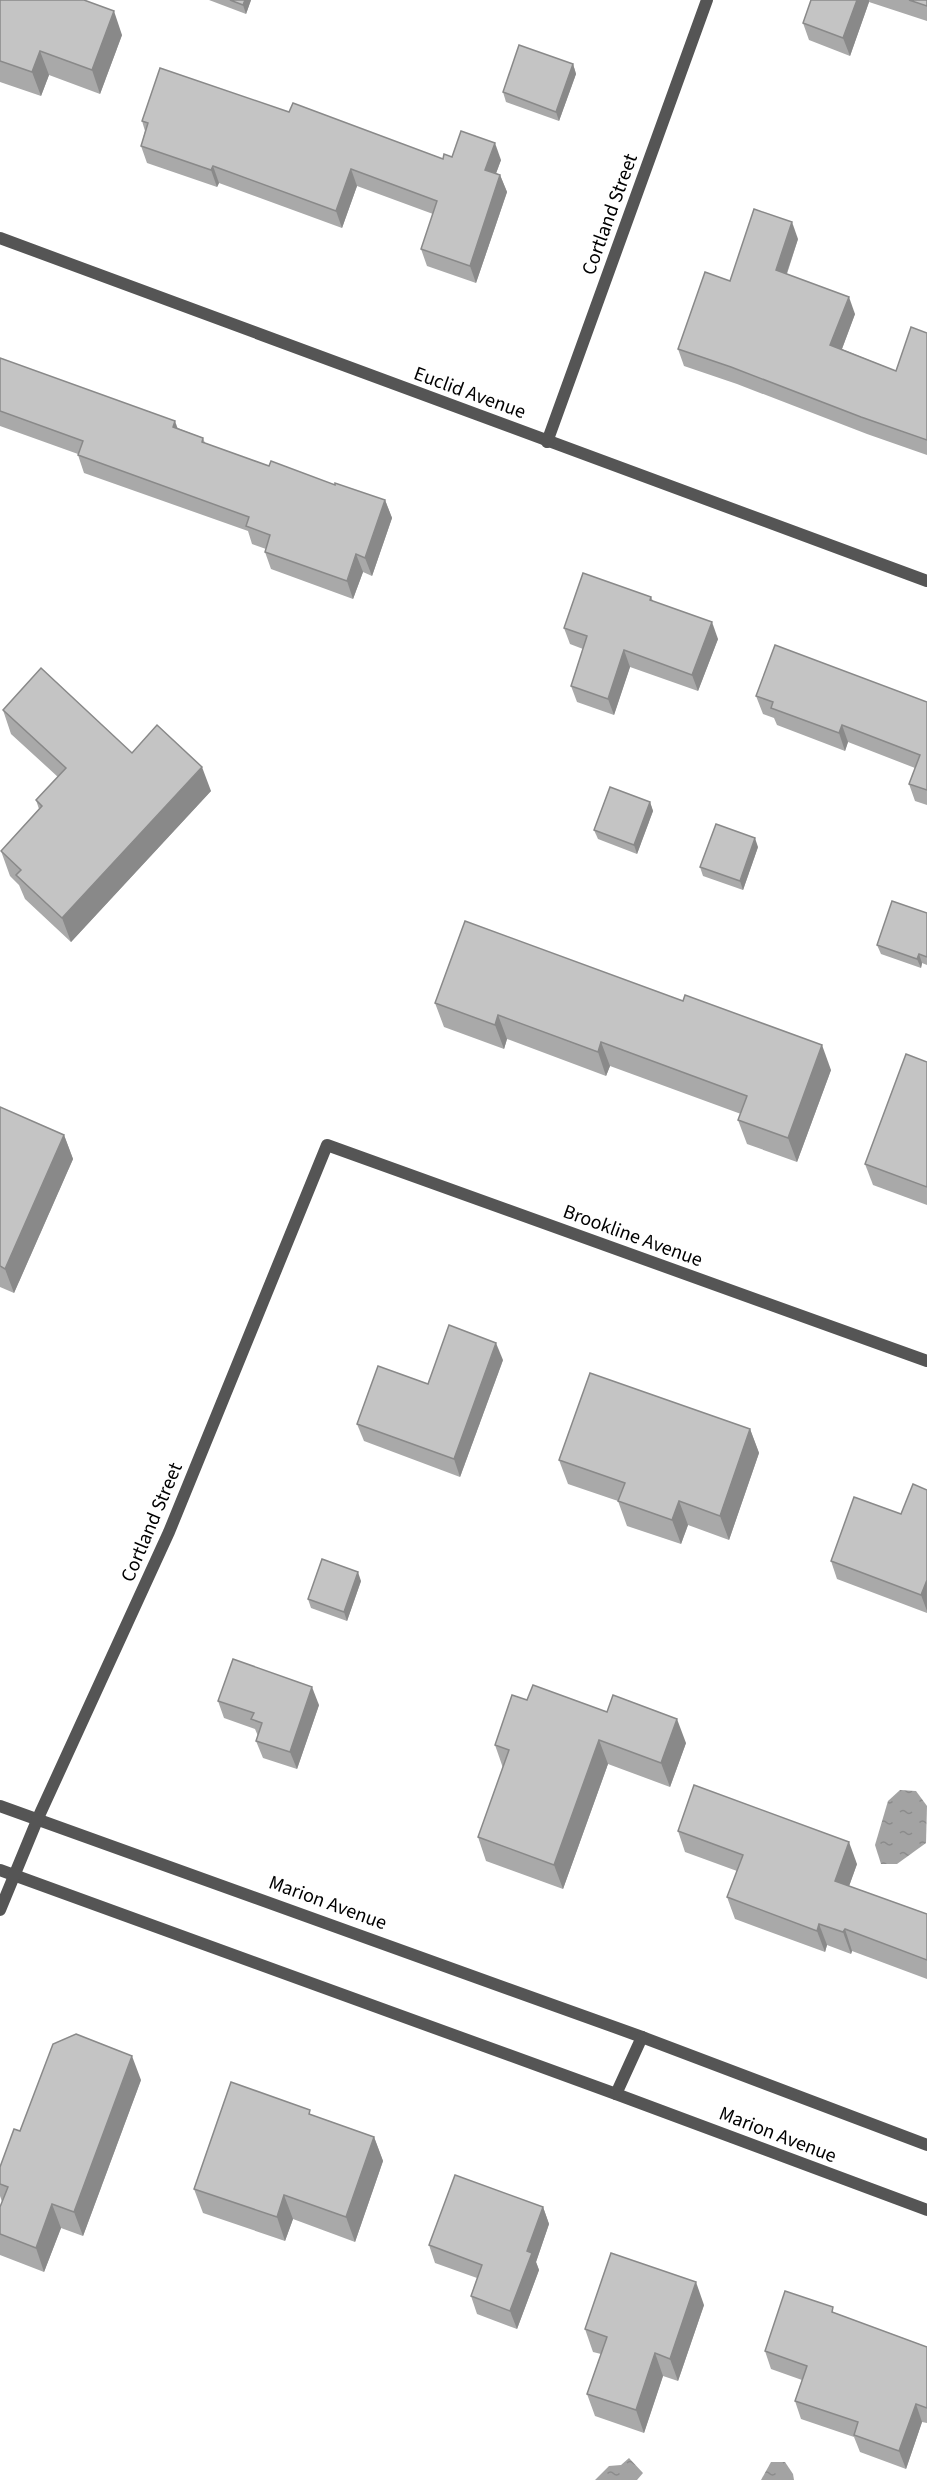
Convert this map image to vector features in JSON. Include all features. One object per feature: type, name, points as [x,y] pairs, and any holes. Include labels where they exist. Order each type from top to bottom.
[{"type":"street","name":"Cortland Street","points":[[547,442],[707,0]]},
{"type":"street","name":"Euclid Avenue","points":[[0,238],[927,581]]},
{"type":"street","name":"Cortland Street","points":[[0,1910],[38,1818],[170,1532],[327,1145]]},
{"type":"street","name":"Brookline Avenue","points":[[327,1145],[927,1361]]},
{"type":"street","name":"Marion Avenue","points":[[0,1806],[642,2037],[927,2145]]},
{"type":"street","name":"Marion Avenue","points":[[0,1870],[616,2094],[927,2210]]},
{"type":"street","points":[[616,2094],[642,2037]]},
{"type":"water","points":[[900,1790],[916,1791],[927,1806],[926,1843],[897,1864],[881,1864],[875,1845],[888,1801]]},
{"type":"water","points":[[629,2458],[643,2473],[637,2480],[595,2480],[609,2466],[621,2465]]},
{"type":"water","points":[[771,2462],[785,2462],[794,2480],[761,2480]]},
{"type":"building","points":[[0,0],[84,0],[114,11],[92,70],[40,51],[32,72],[0,61]]},
{"type":"building","points":[[230,0],[245,0],[243,5]]},
{"type":"building","points":[[811,0],[857,0],[843,38],[803,23]]},
{"type":"building","points":[[909,0],[927,0],[927,6]]},
{"type":"building","points":[[519,45],[573,64],[556,112],[503,92]]},
{"type":"building","points":[[160,68],[289,112],[293,103],[443,159],[444,154],[452,157],[461,131],[495,143],[485,170],[500,175],[470,266],[421,249],[437,201],[351,169],[336,211],[213,166],[211,170],[141,146],[148,123],[142,121]]},
{"type":"building","points":[[754,209],[792,222],[776,270],[849,297],[830,345],[896,371],[911,327],[927,333],[927,440],[678,349],[705,272],[730,281]]},
{"type":"building","points":[[0,358],[175,421],[173,427],[203,438],[202,442],[269,466],[271,461],[335,485],[335,483],[385,500],[365,558],[356,554],[347,581],[265,552],[270,535],[246,526],[249,517],[78,455],[83,441],[0,411]]},
{"type":"building","points":[[583,573],[712,622],[692,675],[624,650],[608,699],[571,686],[587,636],[564,628]]},
{"type":"building","points":[[775,645],[927,702],[927,790],[909,784],[920,755],[842,725],[839,733],[771,708],[773,702],[756,696]]},
{"type":"building","points":[[41,668],[132,753],[157,725],[202,767],[62,918],[16,875],[21,870],[1,851],[42,806],[36,800],[66,768],[3,710]]},
{"type":"building","points":[[610,787],[650,802],[634,845],[594,830]]},
{"type":"building","points":[[716,824],[755,838],[740,881],[700,867]]},
{"type":"building","points":[[892,901],[927,913],[927,957],[919,954],[917,959],[877,945]]},
{"type":"building","points":[[465,921],[683,1001],[685,995],[822,1045],[788,1138],[738,1120],[747,1096],[601,1042],[598,1052],[498,1015],[495,1025],[435,1003]]},
{"type":"building","points":[[906,1054],[927,1062],[927,1187],[865,1164]]},
{"type":"building","points":[[0,1107],[64,1135],[5,1269],[0,1266]]},
{"type":"building","points":[[449,1325],[496,1343],[454,1459],[357,1424],[378,1366],[428,1384]]},
{"type":"building","points":[[590,1373],[750,1429],[720,1516],[679,1501],[672,1520],[618,1501],[625,1483],[559,1460]]},
{"type":"building","points":[[913,1484],[927,1490],[927,1580],[921,1595],[831,1561],[854,1497],[901,1514]]},
{"type":"building","points":[[322,1559],[358,1572],[344,1612],[308,1599]]},
{"type":"building","points":[[233,1659],[312,1687],[290,1752],[256,1741],[262,1723],[251,1719],[254,1713],[218,1701]]},
{"type":"building","points":[[533,1685],[607,1712],[613,1695],[677,1719],[661,1763],[599,1740],[554,1865],[478,1837],[509,1750],[495,1745],[512,1695],[527,1700]]},
{"type":"building","points":[[694,1785],[849,1842],[835,1881],[927,1914],[927,1960],[845,1929],[843,1932],[819,1924],[817,1931],[727,1897],[743,1855],[678,1831]]},
{"type":"building","points":[[76,2034],[132,2056],[74,2212],[52,2204],[36,2248],[0,2234],[0,2207],[8,2187],[0,2184],[0,2167],[14,2129],[20,2131],[53,2044]]},
{"type":"building","points":[[231,2082],[310,2110],[309,2114],[374,2137],[346,2217],[284,2195],[277,2217],[194,2189]]},
{"type":"building","points":[[455,2175],[543,2207],[527,2251],[532,2253],[510,2311],[471,2296],[482,2265],[429,2245]]},
{"type":"building","points":[[611,2253],[696,2282],[670,2359],[655,2353],[636,2410],[587,2394],[607,2337],[585,2329]]},
{"type":"building","points":[[785,2291],[833,2307],[832,2312],[927,2347],[927,2408],[916,2404],[899,2451],[854,2435],[858,2422],[795,2401],[807,2366],[765,2351]]}]
